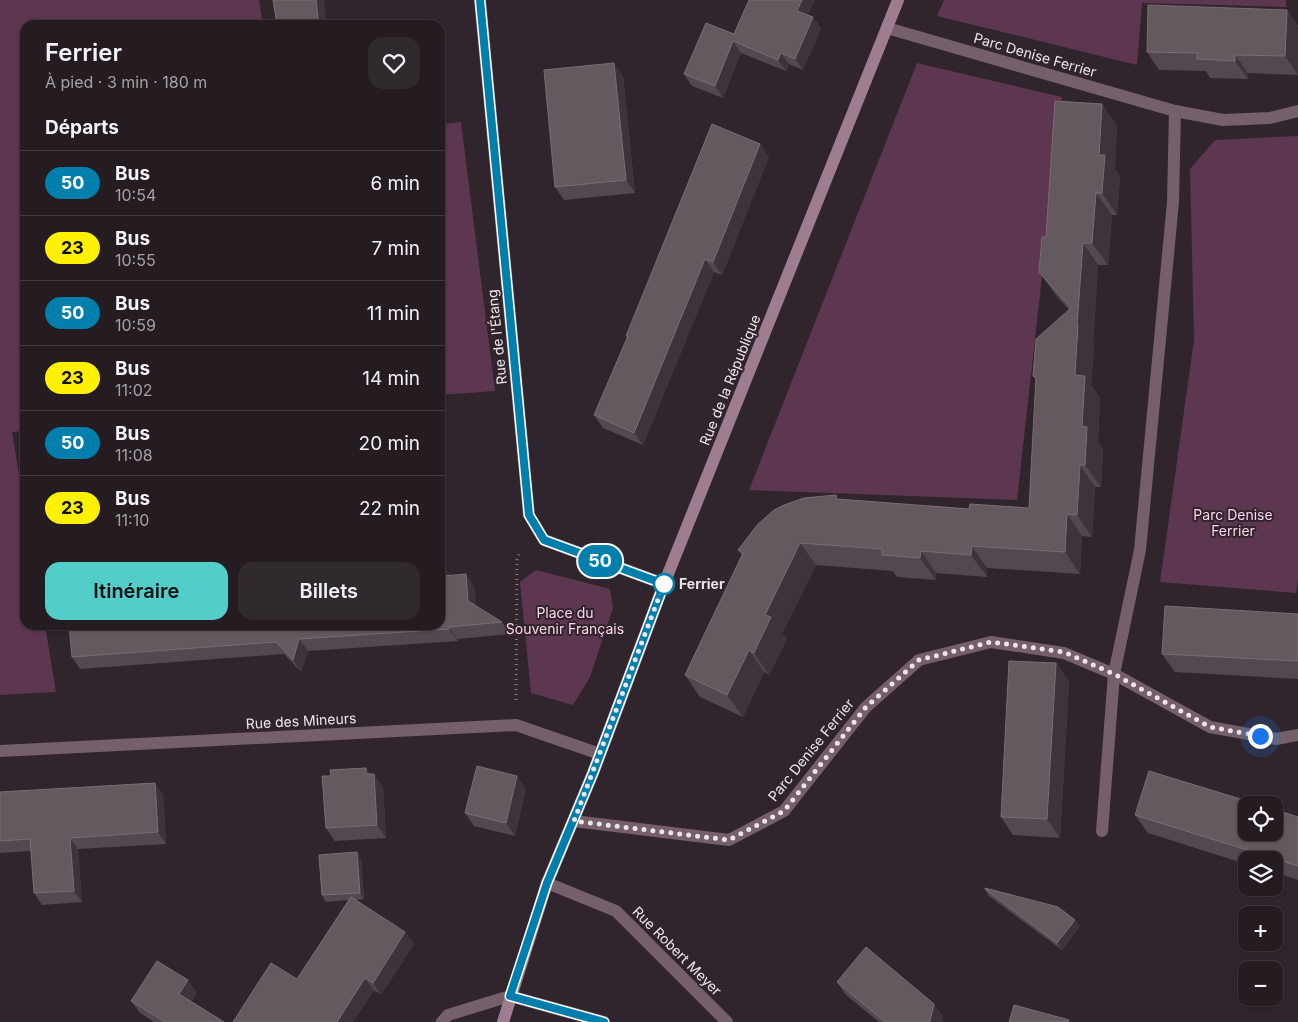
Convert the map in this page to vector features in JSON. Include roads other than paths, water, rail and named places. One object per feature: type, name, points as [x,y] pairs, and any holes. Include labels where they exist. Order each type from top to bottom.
[{"type":"main road","name":"Rue de la République","points":[[503,1022],[547,883],[574,821],[664,584],[898,0]]},
{"type":"street","name":"Rue de l'Étang","points":[[480,0],[529,515],[544,540],[664,584]]},
{"type":"street","name":"Parc Denise Ferrier","points":[[887,28],[1175,111],[1224,120],[1270,118],[1298,111]]},
{"type":"street","points":[[1102,831],[1114,674],[1140,550],[1173,202],[1175,111]]},
{"type":"street","name":"Parc Denise Ferrier","points":[[574,821],[729,840],[784,811],[866,707],[919,660],[991,642],[1064,652],[1114,674],[1210,727],[1276,739],[1298,735]]},
{"type":"street","name":"Rue des Mineurs","points":[[0,752],[516,725],[600,754]]},
{"type":"street","name":"Rue Robert Meyer","points":[[547,883],[616,910],[728,1022]]},
{"type":"street","points":[[442,1022],[448,1015],[510,996],[604,1022]]},
{"type":"place","name":"Ferrier","points":[[664,584]]},
{"type":"park label","name":"Place du Souvenir Français","points":[[565,622]]}]
